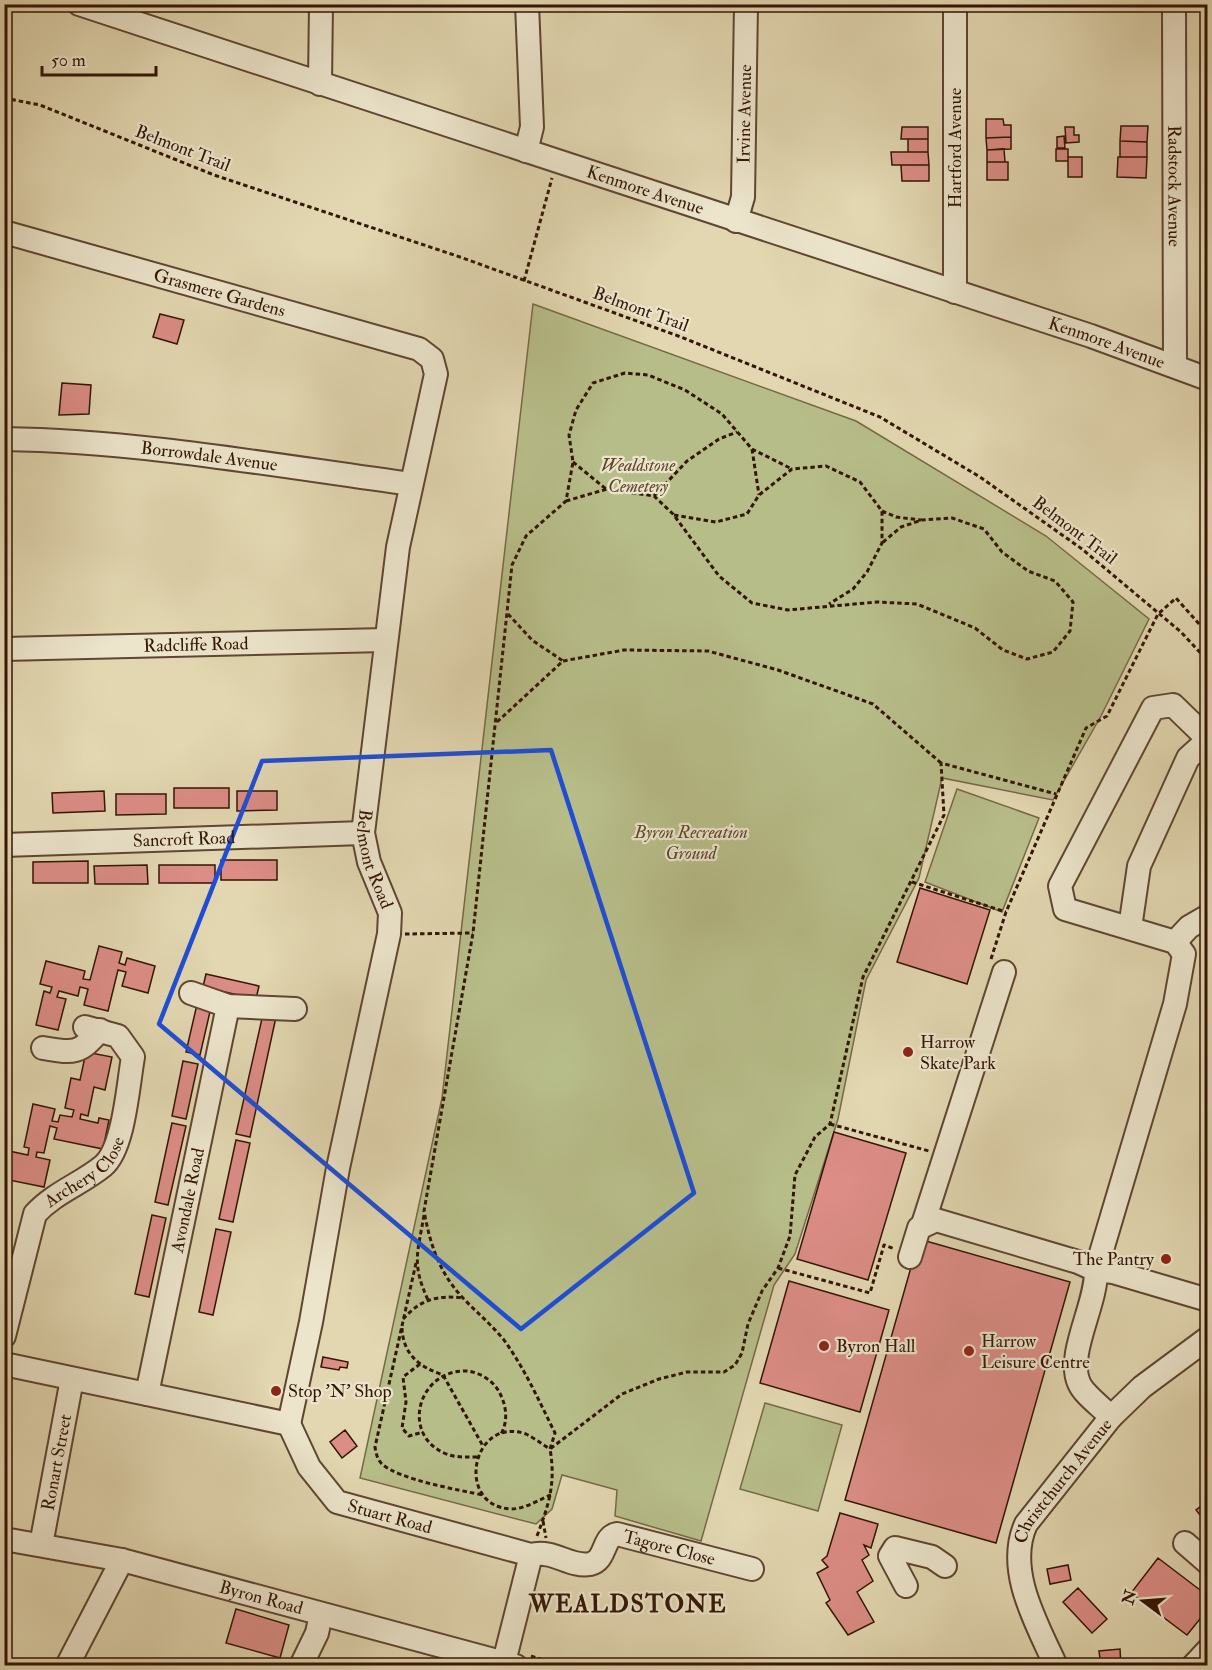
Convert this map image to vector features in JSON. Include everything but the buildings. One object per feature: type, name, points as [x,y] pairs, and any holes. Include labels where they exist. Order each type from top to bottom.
[{"type":"street","name":"Kenmore Avenue","points":[[80,4],[955,292],[1208,379]]},
{"type":"street","points":[[320,84],[321,4]]},
{"type":"street","points":[[526,151],[532,127],[527,4]]},
{"type":"street","name":"Irvine Avenue","points":[[736,221],[743,197],[746,4]]},
{"type":"street","name":"Hartford Avenue","points":[[955,4],[955,292]]},
{"type":"street","name":"Radstock Avenue","points":[[1173,4],[1175,366]]},
{"type":"street","name":"Grasmere Gardens","points":[[4,232],[419,349],[432,359]]},
{"type":"street","name":"Belmont Road","points":[[289,1424],[311,1322],[338,1168],[389,934],[390,913],[369,862],[363,833],[398,547],[436,374],[432,359]]},
{"type":"street","name":"Borrowdale Avenue","points":[[4,439],[45,440],[162,452],[411,484]]},
{"type":"street","name":"Radcliffe Road","points":[[4,649],[387,640]]},
{"type":"street","points":[[1111,1417],[1079,1384],[1075,1362],[1096,1287],[1096,1270],[1174,1004],[1184,954],[1175,942],[1065,909],[1060,886],[1154,708],[1173,705],[1208,740],[1188,758],[1139,866],[1130,928]]},
{"type":"street","name":"Sancroft Road","points":[[4,844],[363,833]]},
{"type":"street","points":[[1175,942],[1189,927],[1208,916]]},
{"type":"street","points":[[924,1224],[996,971]]},
{"type":"street","points":[[191,993],[228,1006],[295,1009]]},
{"type":"street","name":"Avondale Road","points":[[147,1394],[228,1006]]},
{"type":"street","name":"Archery Close","points":[[4,1336],[35,1214],[45,1203],[104,1165],[117,1147],[133,1057],[118,1035],[92,1028],[77,1051],[43,1048]]},
{"type":"street","points":[[910,1255],[919,1228],[936,1220],[1071,1260],[1096,1270],[1113,1272],[1208,1300]]},
{"type":"street","name":"Christchurch Avenue","points":[[1056,1665],[1029,1604],[1019,1561],[1019,1545],[1026,1524],[1111,1417],[1142,1387],[1208,1338]]},
{"type":"street","points":[[4,1364],[289,1424]]},
{"type":"street","name":"Ronart Street","points":[[41,1545],[72,1379]]},
{"type":"street","name":"Stuart Road","points":[[289,1424],[309,1467],[337,1502],[531,1555]]},
{"type":"street","name":"Tagore Close","points":[[531,1555],[544,1552],[582,1564],[594,1563],[604,1553],[608,1540],[617,1534],[752,1569]]},
{"type":"street","name":"Byron Road","points":[[4,1539],[122,1560],[510,1664]]},
{"type":"street","points":[[1185,1543],[1208,1563]]},
{"type":"street","points":[[906,1586],[890,1556],[895,1548],[932,1557],[945,1566]]},
{"type":"street","points":[[510,1664],[531,1555]]},
{"type":"street","points":[[67,1665],[122,1560]]},
{"type":"street","points":[[301,1665],[317,1633],[321,1614]]},
{"type":"street","points":[[1193,1665],[1208,1650]]},
{"type":"path","name":"Belmont Trail","points":[[4,98],[40,105],[214,175],[524,280],[681,337],[880,417],[980,477],[1082,549],[1181,632],[1208,661]]},
{"type":"path","points":[[524,280],[556,162]]},
{"type":"path","points":[[566,501],[573,462],[569,435],[576,410],[593,383],[625,373],[648,375],[685,390],[722,414],[752,449],[792,469]]},
{"type":"path","points":[[654,496],[687,461],[719,439],[737,432]]},
{"type":"path","points":[[752,449],[759,495]]},
{"type":"path","points":[[573,462],[607,489]]},
{"type":"path","points":[[484,1495],[447,1488],[395,1471],[383,1465],[377,1457],[375,1447],[416,1263],[473,933],[512,565],[526,536],[566,501],[607,489],[654,496],[673,514],[719,576],[752,603],[788,610],[878,602],[917,604],[975,628],[1003,650],[1027,659],[1053,652],[1070,631],[1073,602],[1055,581],[1028,572],[1002,552],[984,529],[952,518],[922,520],[896,517],[882,511],[860,482],[826,465],[792,469],[759,495],[747,514],[716,522],[673,514]]},
{"type":"path","points":[[882,511],[882,543]]},
{"type":"path","points":[[827,605],[853,589],[867,573],[882,543],[901,527],[922,520]]},
{"type":"path","points":[[996,971],[1006,912],[1086,728],[1107,716],[1158,614],[1176,598],[1208,634]]},
{"type":"path","points":[[508,614],[532,640],[562,661]]},
{"type":"path","points":[[495,723],[562,661],[624,650],[708,651],[778,670],[873,704],[941,763],[1056,794]]},
{"type":"path","points":[[550,1449],[622,1394],[659,1379],[687,1372],[724,1372],[735,1365],[742,1353],[748,1324],[762,1291],[778,1268],[790,1236],[795,1175],[815,1137],[830,1124],[863,977],[944,815],[941,763]]},
{"type":"path","points":[[912,882],[1006,912]]},
{"type":"path","points":[[389,934],[473,933]]},
{"type":"path","points":[[830,1124],[932,1152]]},
{"type":"path","points":[[424,1211],[430,1244],[445,1275],[463,1298],[486,1319],[523,1368],[555,1433],[550,1449],[554,1472],[550,1495],[531,1555]]},
{"type":"path","points":[[778,1268],[870,1293],[884,1245],[910,1255]]},
{"type":"path","points":[[416,1263],[417,1277],[428,1300]]},
{"type":"path","points":[[463,1298],[445,1296],[420,1303],[403,1320],[404,1344],[409,1354],[420,1364],[443,1375],[484,1447]]},
{"type":"path","points":[[420,1364],[403,1377],[406,1402],[402,1428],[409,1436],[423,1432]]},
{"type":"path","points":[[477,1457],[457,1457],[444,1453],[433,1445],[423,1432],[420,1408],[424,1395],[432,1383],[443,1375],[457,1371],[472,1372],[486,1377],[497,1387],[504,1400],[506,1415],[501,1434]]},
{"type":"path","points":[[550,1449],[525,1434],[501,1434],[484,1447],[477,1457],[475,1476],[484,1495],[498,1506],[510,1509],[523,1507],[550,1495]]},
{"type":"highlighted area","points":[[551,750],[694,1193],[521,1329],[159,1024],[262,761]]},
{"type":"green space","name":"Byron Recreation Ground","points":[[533,304],[856,421],[1046,536],[1149,619],[1101,716],[1053,800],[942,778],[919,878],[866,980],[838,1119],[795,1254],[774,1285],[701,1541],[615,1516],[617,1490],[562,1475],[552,1509],[536,1524],[360,1478],[442,1098]]},
{"type":"green space","points":[[957,789],[1039,818],[1002,912],[925,882]]},
{"type":"green space","points":[[765,1403],[842,1425],[818,1511],[740,1489]]},
{"type":"place","name":"Harrow Skate Park","points":[[908,1052]]},
{"type":"place","name":"The Pantry","points":[[1166,1259]]},
{"type":"place","name":"Byron Hall","points":[[824,1346]]},
{"type":"place","name":"Harrow Leisure Centre","points":[[969,1351]]},
{"type":"place","name":"Stop 'N' Shop","points":[[276,1391]]},
{"type":"district","name":"WEALDSTONE","points":[[628,1604]]},
{"type":"park label","name":"Wealdstone Cemetery","points":[[638,475]]}]
